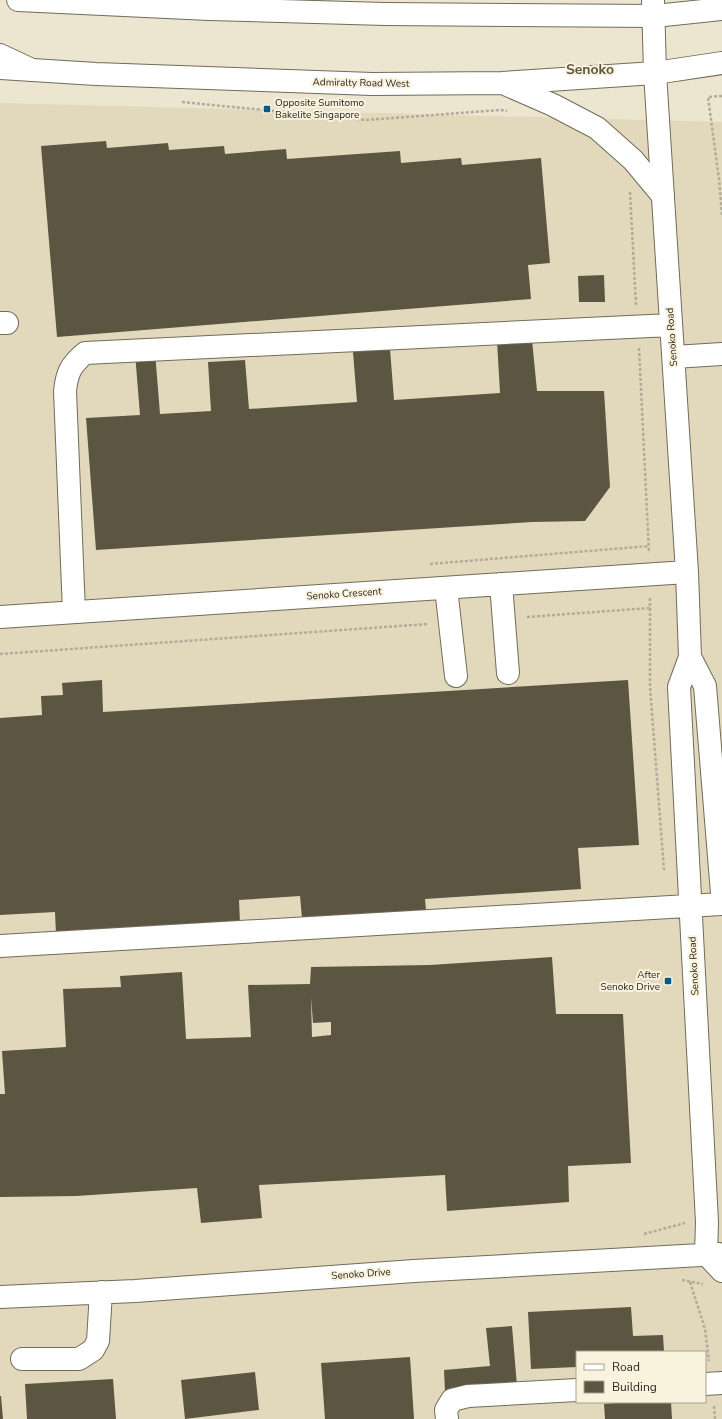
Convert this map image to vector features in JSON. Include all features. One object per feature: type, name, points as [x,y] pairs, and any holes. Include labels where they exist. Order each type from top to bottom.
[{"type":"street","points":[[18,0],[201,9],[385,14],[654,8],[722,9]]},
{"type":"street","name":"Senoko Road","points":[[654,8],[655,73],[687,572],[690,657],[679,687],[707,1222],[714,1254]]},
{"type":"street","points":[[0,55],[32,70]]},
{"type":"street","name":"Admiralty Road West","points":[[0,68],[96,74],[372,84],[502,83],[655,73],[722,63]]},
{"type":"street","points":[[502,83],[553,105],[597,128],[633,160],[663,196]]},
{"type":"street","points":[[74,612],[65,391],[67,375],[77,360],[85,353],[671,325]]},
{"type":"street","points":[[674,357],[722,354]]},
{"type":"street","name":"Senoko Crescent","points":[[0,617],[687,572]]},
{"type":"street","points":[[501,584],[508,674]]},
{"type":"street","points":[[446,588],[456,676]]},
{"type":"street","name":"Senoko Road","points":[[690,657],[705,686],[722,893]]},
{"type":"street","points":[[0,946],[722,904]]},
{"type":"street","points":[[714,1254],[722,1271]]},
{"type":"street","name":"Senoko Drive","points":[[0,1297],[714,1254]]},
{"type":"street","points":[[22,1359],[79,1359],[93,1350],[98,1341],[101,1292]]},
{"type":"street","points":[[447,1419],[446,1410],[452,1400],[468,1396],[576,1390]]},
{"type":"path","points":[[722,96],[708,97],[719,179],[722,216]]},
{"type":"path","points":[[175,101],[366,120],[500,110],[513,112]]},
{"type":"path","points":[[629,188],[638,327],[650,574],[650,687],[667,907]]},
{"type":"path","points":[[503,618],[650,608]]},
{"type":"path","points":[[0,654],[450,622]]},
{"type":"path","points":[[639,1235],[686,1223],[687,1216]]},
{"type":"path","points":[[690,1282],[705,1329],[713,1383],[715,1419]]},
{"type":"shaded area","points":[[0,103],[722,122],[722,1419],[0,1419]]},
{"type":"building","points":[[106,141],[107,148],[168,143],[169,150],[224,146],[225,154],[286,149],[287,159],[400,151],[401,163],[461,158],[462,165],[541,158],[550,263],[528,265],[531,299],[57,337],[41,146]]},
{"type":"building","points":[[604,275],[605,302],[579,302],[578,276]]},
{"type":"building","points":[[532,340],[537,391],[604,391],[610,487],[585,521],[532,522],[96,550],[86,418],[140,415],[135,353],[155,352],[160,414],[211,411],[208,362],[245,360],[249,409],[357,402],[353,352],[390,349],[394,400],[500,393],[497,341]]},
{"type":"building","points":[[102,680],[103,712],[628,680],[639,845],[578,848],[581,889],[425,899],[426,910],[302,918],[300,896],[239,900],[240,923],[56,934],[55,912],[0,915],[0,718],[42,715],[41,696],[63,695],[62,683]]},
{"type":"building","points":[[552,957],[556,1014],[623,1014],[631,1163],[568,1166],[569,1202],[447,1211],[445,1175],[259,1185],[262,1218],[201,1223],[197,1188],[76,1196],[0,1197],[0,1094],[5,1094],[2,1051],[66,1047],[63,989],[121,987],[120,976],[182,972],[186,1039],[251,1037],[248,985],[310,984],[311,967],[430,965]],"holes":[[[311,997],[313,1023],[331,1022],[331,1035],[312,1037]]]},
{"type":"building","points":[[631,1307],[633,1336],[663,1335],[664,1351],[576,1351],[576,1367],[531,1369],[528,1312]]},
{"type":"building","points":[[512,1326],[517,1386],[445,1392],[444,1370],[490,1366],[486,1328]]},
{"type":"building","points":[[410,1357],[414,1419],[325,1419],[321,1363]]},
{"type":"building","points":[[255,1372],[259,1410],[185,1419],[181,1380]]},
{"type":"building","points":[[113,1379],[116,1419],[27,1419],[25,1384]]},
{"type":"building","points":[[1,1396],[3,1419],[0,1419]]},
{"type":"building","points":[[671,1403],[672,1419],[605,1419],[604,1404]]},
{"type":"place","name":"Opposite Sumitomo Bakelite Singapore","points":[[267,109]]},
{"type":"place","name":"After Senoko Drive","points":[[668,981]]},
{"type":"district","name":"Senoko","points":[[590,69]]}]
